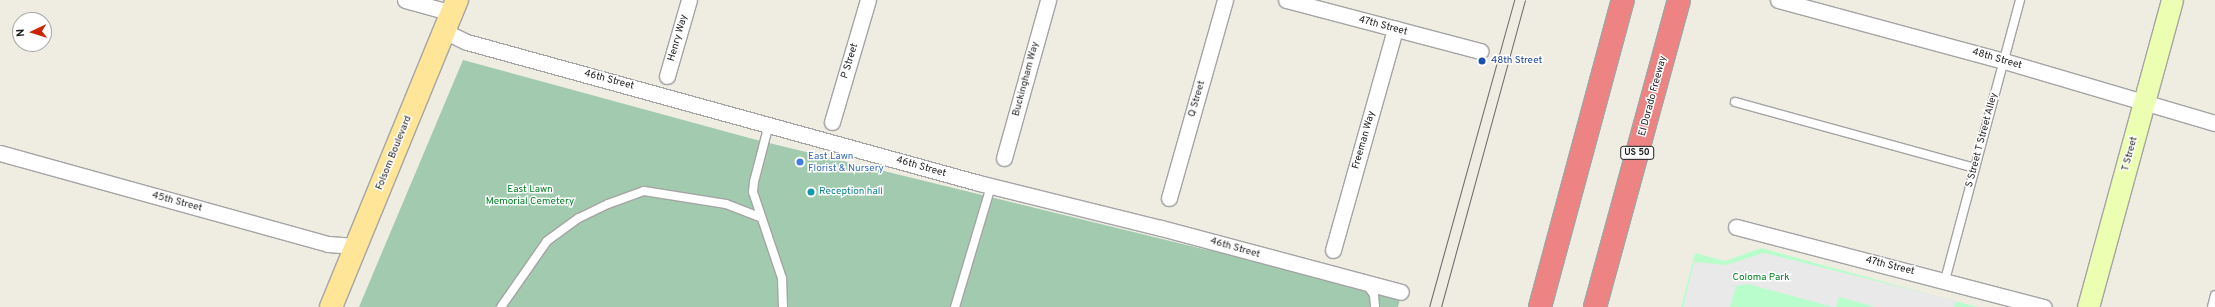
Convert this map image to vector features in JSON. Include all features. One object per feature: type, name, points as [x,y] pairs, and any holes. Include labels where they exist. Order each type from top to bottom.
[{"type":"highway","points":[[1540,307],[1623,0]]},
{"type":"highway","name":"El Dorado Freeway","points":[[1596,307],[1679,0]]},
{"type":"main road","name":"Folsom Boulevard","points":[[331,307],[451,14]]},
{"type":"street","name":"46th Street","points":[[405,0],[451,14],[468,42],[991,186],[1161,228],[1367,285],[1401,292]]},
{"type":"street","name":"Henry Way","points":[[667,76],[689,0]]},
{"type":"street","name":"P Street","points":[[832,122],[868,0]]},
{"type":"street","name":"Buckingham Way","points":[[1004,158],[1048,0]]},
{"type":"street","name":"Q Street","points":[[1169,198],[1225,0]]},
{"type":"street","name":"47th Street","points":[[1286,0],[1480,51]]},
{"type":"street","name":"48th Street","points":[[1778,0],[2004,61],[2215,123]]},
{"type":"street","name":"T Street","points":[[2088,307],[2172,0]]},
{"type":"street","name":"Freeman Way","points":[[1333,250],[1395,29]]},
{"type":"street","name":"45th Street","points":[[0,153],[328,244],[356,246]]},
{"type":"street","name":"47th Street","points":[[1736,227],[1945,280],[2044,307]]},
{"type":"lane","name":"S Street T Street Alley","points":[[1945,280],[2020,0]]},
{"type":"lane","points":[[1735,102],[1975,168]]},
{"type":"lane","points":[[769,124],[754,182],[760,217],[782,278],[783,307]]},
{"type":"lane","points":[[955,307],[991,186]]},
{"type":"lane","points":[[500,307],[547,241],[579,218],[644,191],[726,204],[760,217]]},
{"type":"lane","points":[[1367,285],[1374,296],[1375,307]]},
{"type":"lane","points":[[2212,307],[2215,295]]},
{"type":"green space","name":"East Lawn Memorial Cemetery","points":[[463,60],[753,139],[1203,249],[1403,288],[1398,307],[359,307]]},
{"type":"green space","name":"Coloma Park","points":[[1761,248],[1978,307],[1681,307],[1695,253],[1725,261]]},
{"type":"shaded area","name":"Coloma Park","points":[[1764,253],[1956,301],[1954,307],[1876,307],[1839,297],[1836,307],[1833,307],[1748,284],[1736,286],[1730,307],[1683,307],[1694,262],[1726,265]]},
{"type":"tram line","points":[[1429,307],[1514,0]]},
{"type":"tram line","points":[[1441,307],[1525,0]]},
{"type":"place","name":"48th Street","points":[[1482,61]]},
{"type":"place","name":"East Lawn Florist & Nursery","points":[[800,162]]},
{"type":"place","name":"Reception hall","points":[[811,192]]}]
